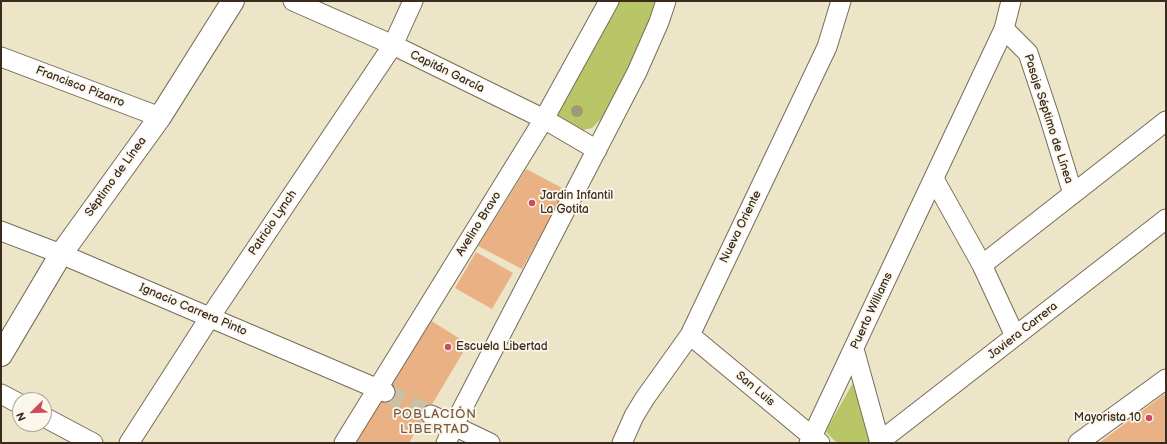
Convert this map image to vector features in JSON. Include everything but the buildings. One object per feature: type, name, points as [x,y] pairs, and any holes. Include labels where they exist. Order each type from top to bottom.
[{"type":"street","name":"Séptimo de Línea","points":[[1,355],[61,254],[160,117],[233,1]]},
{"type":"street","name":"Capitán García","points":[[293,1],[393,45],[544,119],[597,150]]},
{"type":"street","name":"Patricio Lynch","points":[[129,443],[210,317],[393,45],[413,1]]},
{"type":"street","name":"Avelino Bravo","points":[[344,443],[381,390],[544,119],[609,1]]},
{"type":"street","points":[[446,443],[637,72],[655,34],[666,1]]},
{"type":"street","name":"Nueva Oriente","points":[[622,443],[634,416],[645,398],[690,335],[826,47],[842,1]]},
{"type":"street","name":"Puerto Williams","points":[[814,441],[854,349],[1004,29],[1011,1]]},
{"type":"street","name":"Pasaje Séptimo de Línea","points":[[1004,29],[1028,53],[1073,194]]},
{"type":"street","name":"Francisco Pizarro","points":[[1,57],[160,117]]},
{"type":"street","points":[[982,265],[1166,120]]},
{"type":"street","points":[[934,179],[982,265],[1015,336]]},
{"type":"street","name":"Javiera Carrera","points":[[879,442],[1166,219]]},
{"type":"street","name":"Ignacio Carrera Pinto","points":[[1,231],[61,254],[381,390]]},
{"type":"street","name":"San Luis","points":[[690,335],[814,441]]},
{"type":"street","points":[[854,349],[879,442]]},
{"type":"street","points":[[1078,443],[1166,379]]},
{"type":"street","points":[[1,394],[12,400]]},
{"type":"street","points":[[431,415],[490,443]]},
{"type":"street","points":[[52,421],[93,443]]},
{"type":"green space","points":[[614,1],[657,1],[637,54],[602,118],[592,128],[577,131],[558,120],[556,113]]},
{"type":"green space","points":[[856,381],[873,443],[837,443],[826,432],[853,383]]},
{"type":"tunnel","points":[[385,392],[431,415]]},
{"type":"place","name":"Jardin Infantil La Gotita","points":[[532,203]]},
{"type":"place","name":"Escuela Libertad","points":[[448,347]]},
{"type":"place","name":"Mayorista 10","points":[[1149,418]]},
{"type":"district","name":"POBLACIÓN LIBERTAD","points":[[435,422]]}]
